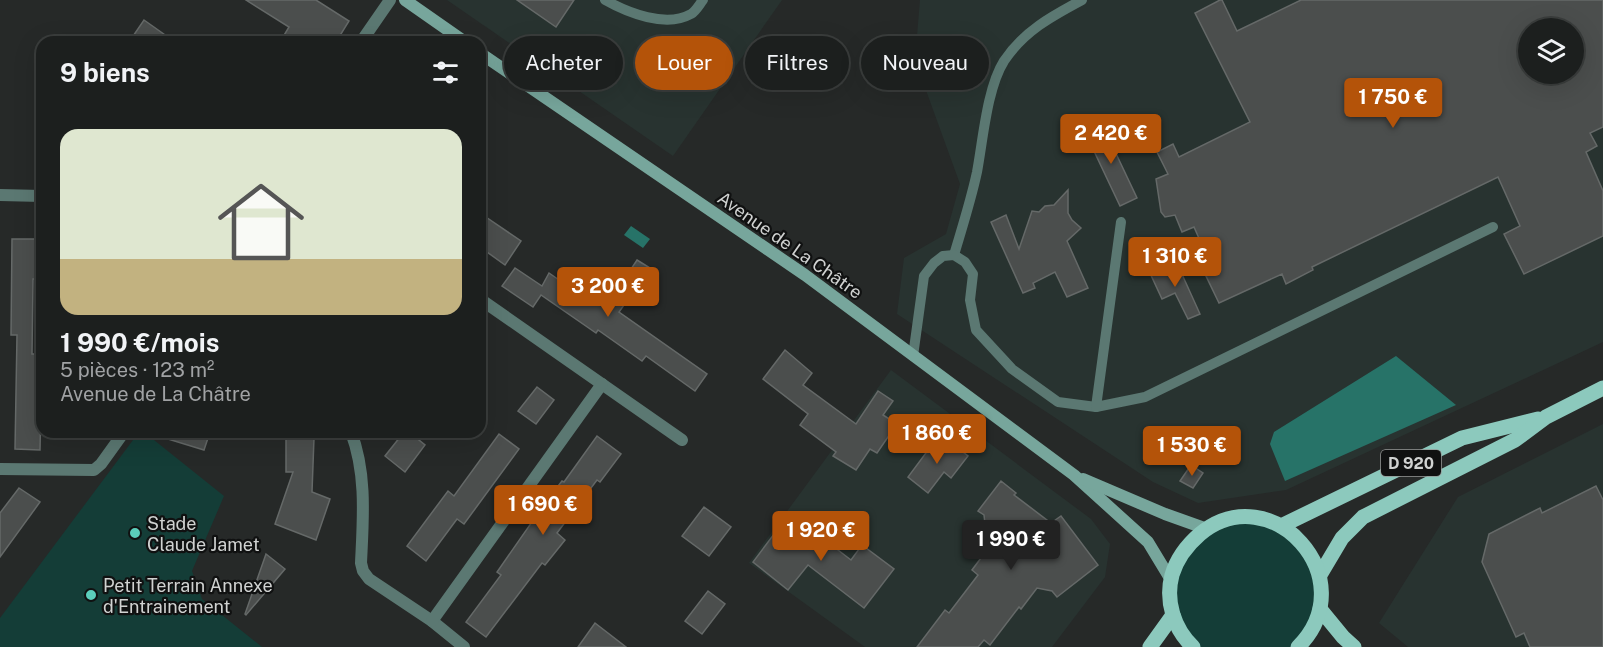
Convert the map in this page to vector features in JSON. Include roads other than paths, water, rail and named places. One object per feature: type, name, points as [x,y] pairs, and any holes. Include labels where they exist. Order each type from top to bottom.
[{"type":"main road","points":[[405,0],[456,36]]},
{"type":"main road","name":"Avenue de La Châtre","points":[[486,57],[805,275],[1074,475],[1148,542],[1171,580]]},
{"type":"main road","name":"D 920","points":[[1320,574],[1342,538],[1363,517],[1515,440],[1546,417],[1603,388]]},
{"type":"main road","name":"D 920","points":[[1281,526],[1462,438],[1546,417]]},
{"type":"main road","name":"Avenue de La Châtre","points":[[1074,475],[1165,514],[1207,529]]},
{"type":"main road","points":[[1193,647],[1180,631],[1173,615],[1171,580],[1180,556],[1188,544],[1207,529],[1227,520],[1246,518],[1264,520],[1281,526],[1303,543],[1313,557],[1320,574],[1322,590],[1317,621],[1307,639],[1298,647]]},
{"type":"main road","points":[[1320,609],[1354,647]]},
{"type":"main road","points":[[1150,647],[1173,615]]},
{"type":"street","points":[[365,36],[390,0]]},
{"type":"street","points":[[0,195],[36,195]]},
{"type":"street","points":[[486,303],[682,440]]},
{"type":"street","points":[[432,621],[602,384]]},
{"type":"street","points":[[0,469],[94,470],[120,438]]},
{"type":"street","points":[[355,438],[364,507],[361,563],[363,571],[369,579],[432,621],[464,647]]},
{"type":"lane","points":[[605,0],[654,20],[678,20],[693,13],[703,0]]},
{"type":"lane","points":[[954,255],[976,175],[991,96],[1003,63],[1018,44],[1041,22],[1082,0]]},
{"type":"lane","points":[[1096,407],[1121,222]]},
{"type":"lane","points":[[913,356],[924,276],[943,256],[954,255],[965,262],[973,274],[970,300],[976,330],[1012,369],[1058,402],[1096,407],[1145,397],[1493,227]]},
{"type":"place","name":"Stade Claude Jamet","points":[[135,533]]},
{"type":"place","name":"Petit Terrain Annexe d'Entrainement","points":[[91,595]]}]
